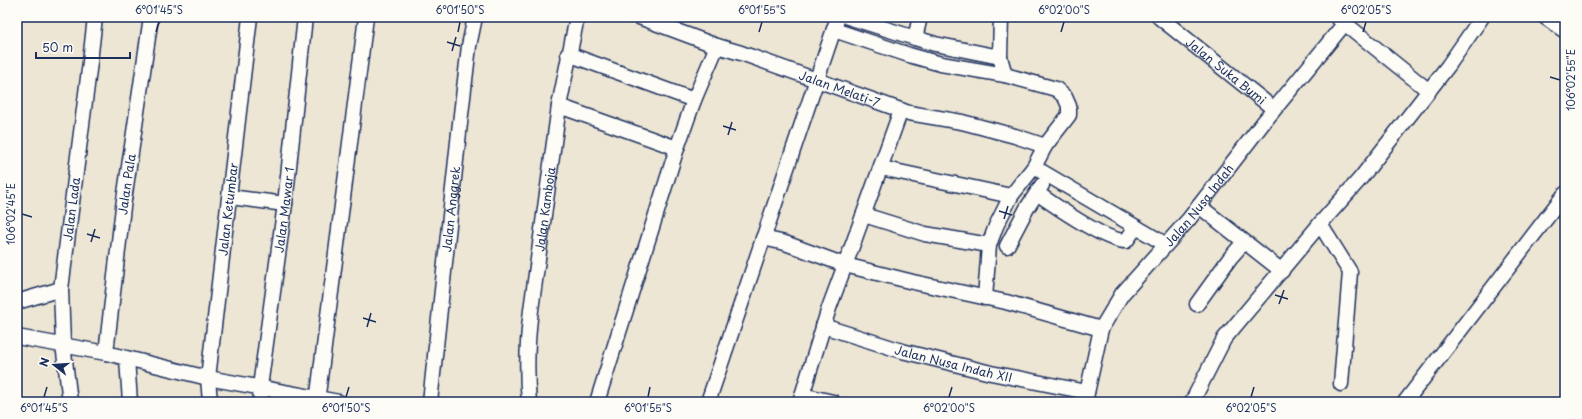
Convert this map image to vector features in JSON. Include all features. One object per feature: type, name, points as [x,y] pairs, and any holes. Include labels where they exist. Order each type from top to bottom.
[{"type":"street","name":"Jalan Lada","points":[[70,402],[63,344],[61,289],[95,17]]},
{"type":"street","name":"Jalan Pala","points":[[106,353],[123,207],[151,17]]},
{"type":"street","name":"Jalan Ketumbar","points":[[210,402],[208,378],[250,17]]},
{"type":"street","name":"Jalan Mawar 1","points":[[261,402],[260,386],[285,204],[305,17]]},
{"type":"street","points":[[317,400],[366,17]]},
{"type":"street","name":"Jalan Anggrek","points":[[430,402],[469,46],[475,17]]},
{"type":"street","name":"Jalan Kamboja","points":[[529,402],[526,373],[530,316],[559,106],[576,17]]},
{"type":"street","name":"Jalan Melati-7","points":[[639,17],[909,113],[962,122],[1015,136],[1045,146]]},
{"type":"street","points":[[848,17],[935,44],[1000,56]]},
{"type":"street","points":[[914,38],[920,17]]},
{"type":"street","points":[[1001,17],[1000,56],[1005,75]]},
{"type":"street","name":"Jalan Suka Bumi","points":[[1159,17],[1274,109]]},
{"type":"street","points":[[1192,402],[1224,340],[1320,224],[1360,179],[1429,90],[1482,17]]},
{"type":"street","points":[[1545,17],[1565,31]]},
{"type":"street","points":[[1341,20],[1429,90]]},
{"type":"street","name":"Jalan Nusa Indah","points":[[1086,397],[1101,329],[1122,294],[1199,206],[1341,20]]},
{"type":"street","points":[[708,402],[836,24],[909,55],[941,64],[1005,75],[1056,89],[1065,97],[1069,106],[1069,116],[1045,146],[1034,167],[1011,196],[996,226],[989,245],[985,298]]},
{"type":"street","points":[[597,402],[677,148],[694,100],[717,46]]},
{"type":"street","points":[[568,54],[694,100]]},
{"type":"street","points":[[559,106],[677,148]]},
{"type":"street","points":[[833,402],[801,399],[823,326],[901,110]]},
{"type":"street","points":[[1034,167],[1165,244]]},
{"type":"street","points":[[881,168],[1011,196]]},
{"type":"street","points":[[1007,246],[1048,176]]},
{"type":"street","points":[[1037,193],[1089,227],[1120,241],[1126,241],[1136,227]]},
{"type":"street","points":[[1405,402],[1565,194]]},
{"type":"street","points":[[230,197],[285,204]]},
{"type":"street","points":[[1199,206],[1282,271]]},
{"type":"street","points":[[864,215],[925,234],[989,245]]},
{"type":"street","points":[[1320,224],[1351,274],[1345,324],[1341,384]]},
{"type":"street","points":[[763,238],[785,243],[845,265],[985,298],[1101,329]]},
{"type":"street","points":[[1197,304],[1230,258],[1244,242]]},
{"type":"street","points":[[17,302],[61,289]]},
{"type":"street","name":"Jalan Nusa Indah XII","points":[[823,326],[902,351],[1086,397]]},
{"type":"street","points":[[17,337],[63,344],[106,353],[208,378],[260,386],[317,400],[339,402]]},
{"type":"street","points":[[127,359],[130,402]]}]
